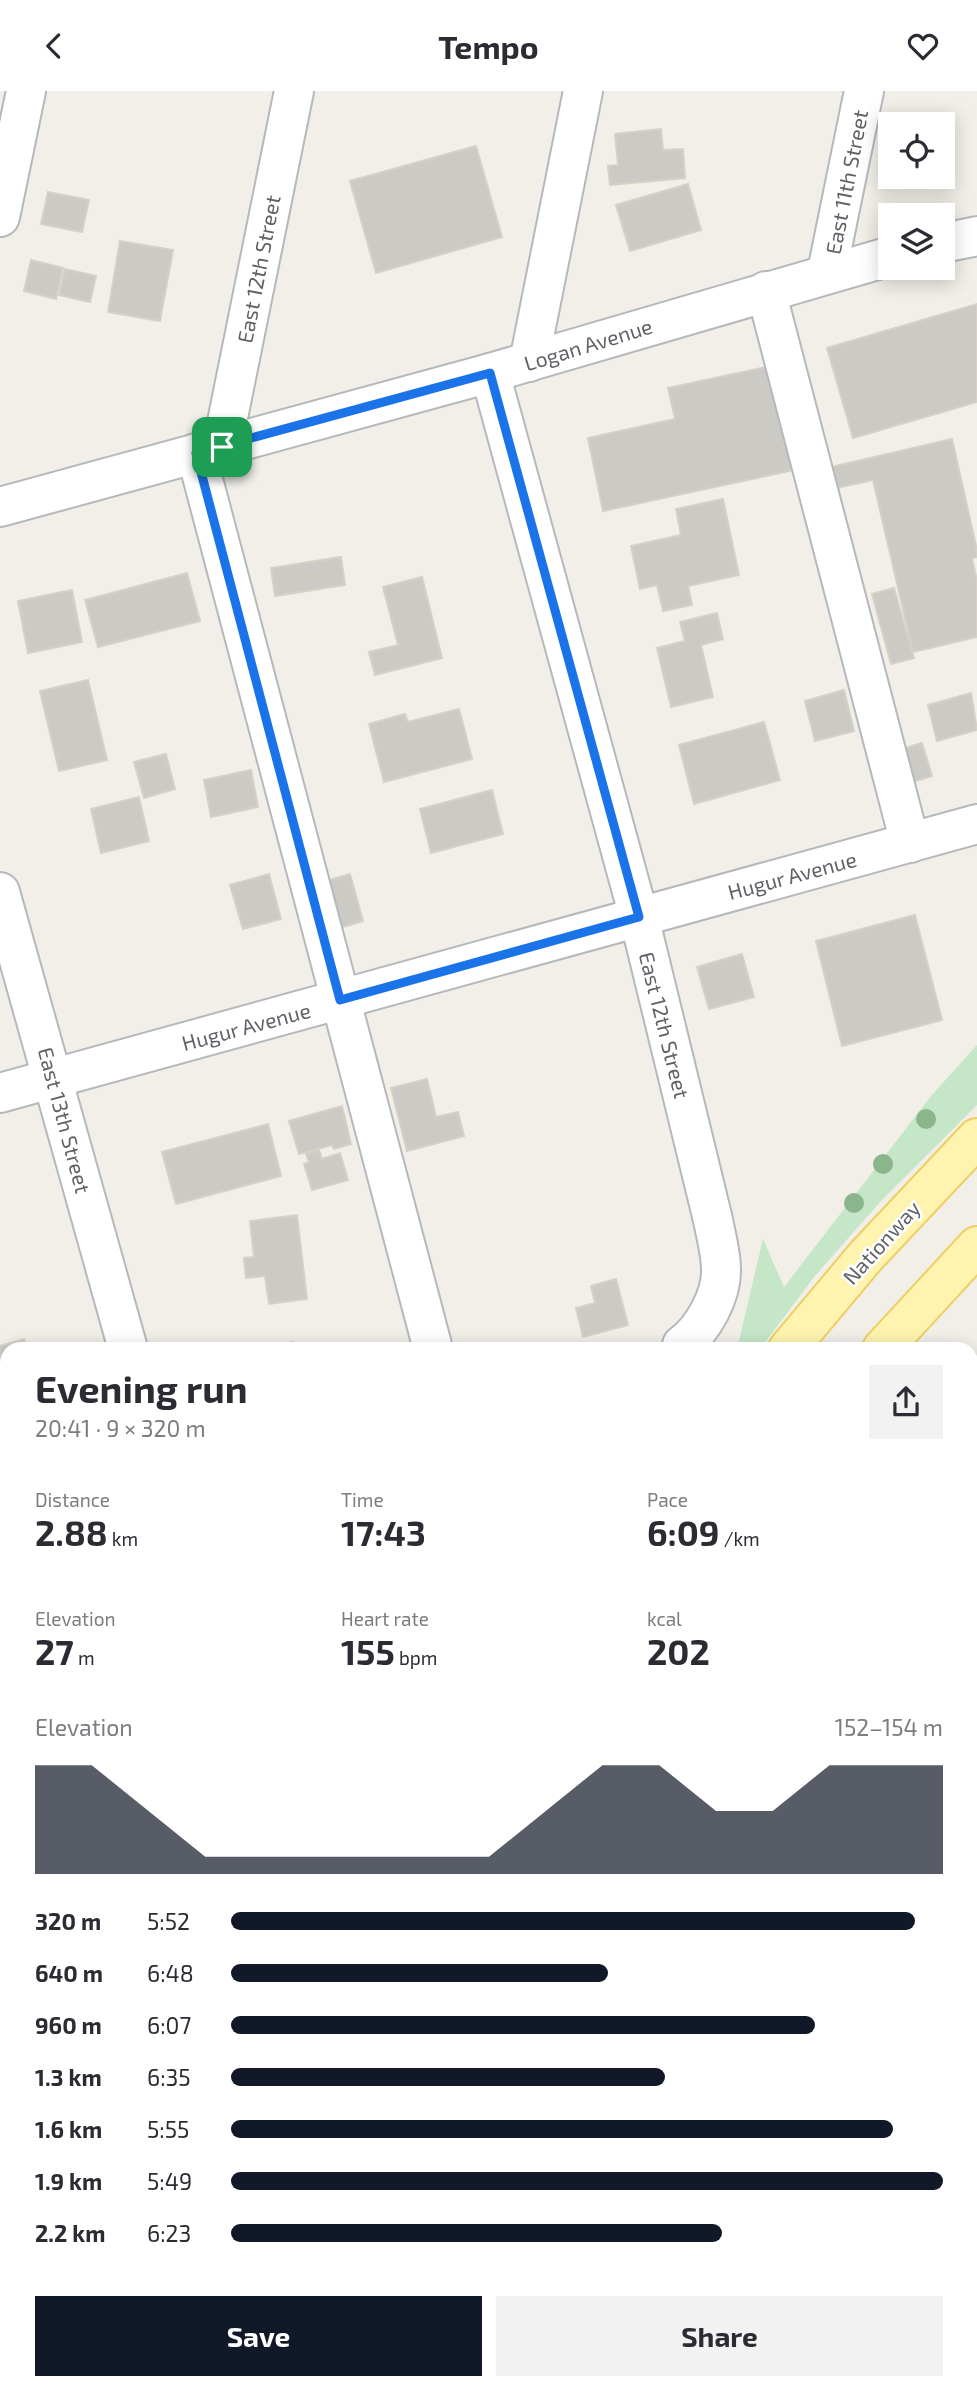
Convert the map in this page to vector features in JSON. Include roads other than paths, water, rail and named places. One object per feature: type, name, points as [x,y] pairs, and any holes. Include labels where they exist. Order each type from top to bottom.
[{"type":"main road","name":"Nationway","points":[[794,1342],[866,1256],[977,1138]]},
{"type":"main road","points":[[888,1342],[977,1245]]},
{"type":"street","points":[[0,217],[26,91]]},
{"type":"street","name":"East 12th Street","points":[[209,450],[294,91]]},
{"type":"street","points":[[529,362],[583,91]]},
{"type":"street","name":"East 11th Street","points":[[827,272],[864,91]]},
{"type":"street","points":[[955,241],[977,236]]},
{"type":"street","name":"Logan Avenue","points":[[0,507],[529,362],[827,272],[878,259]]},
{"type":"street","points":[[766,291],[910,843]]},
{"type":"street","name":"East 12th Street","points":[[490,373],[639,917],[713,1220],[722,1271],[717,1295],[695,1336],[686,1342]]},
{"type":"street","points":[[209,450],[340,1000],[431,1342]]},
{"type":"street","name":"Hugur Avenue","points":[[0,1093],[977,824]]},
{"type":"street","name":"East 13th Street","points":[[0,892],[126,1342]]}]
